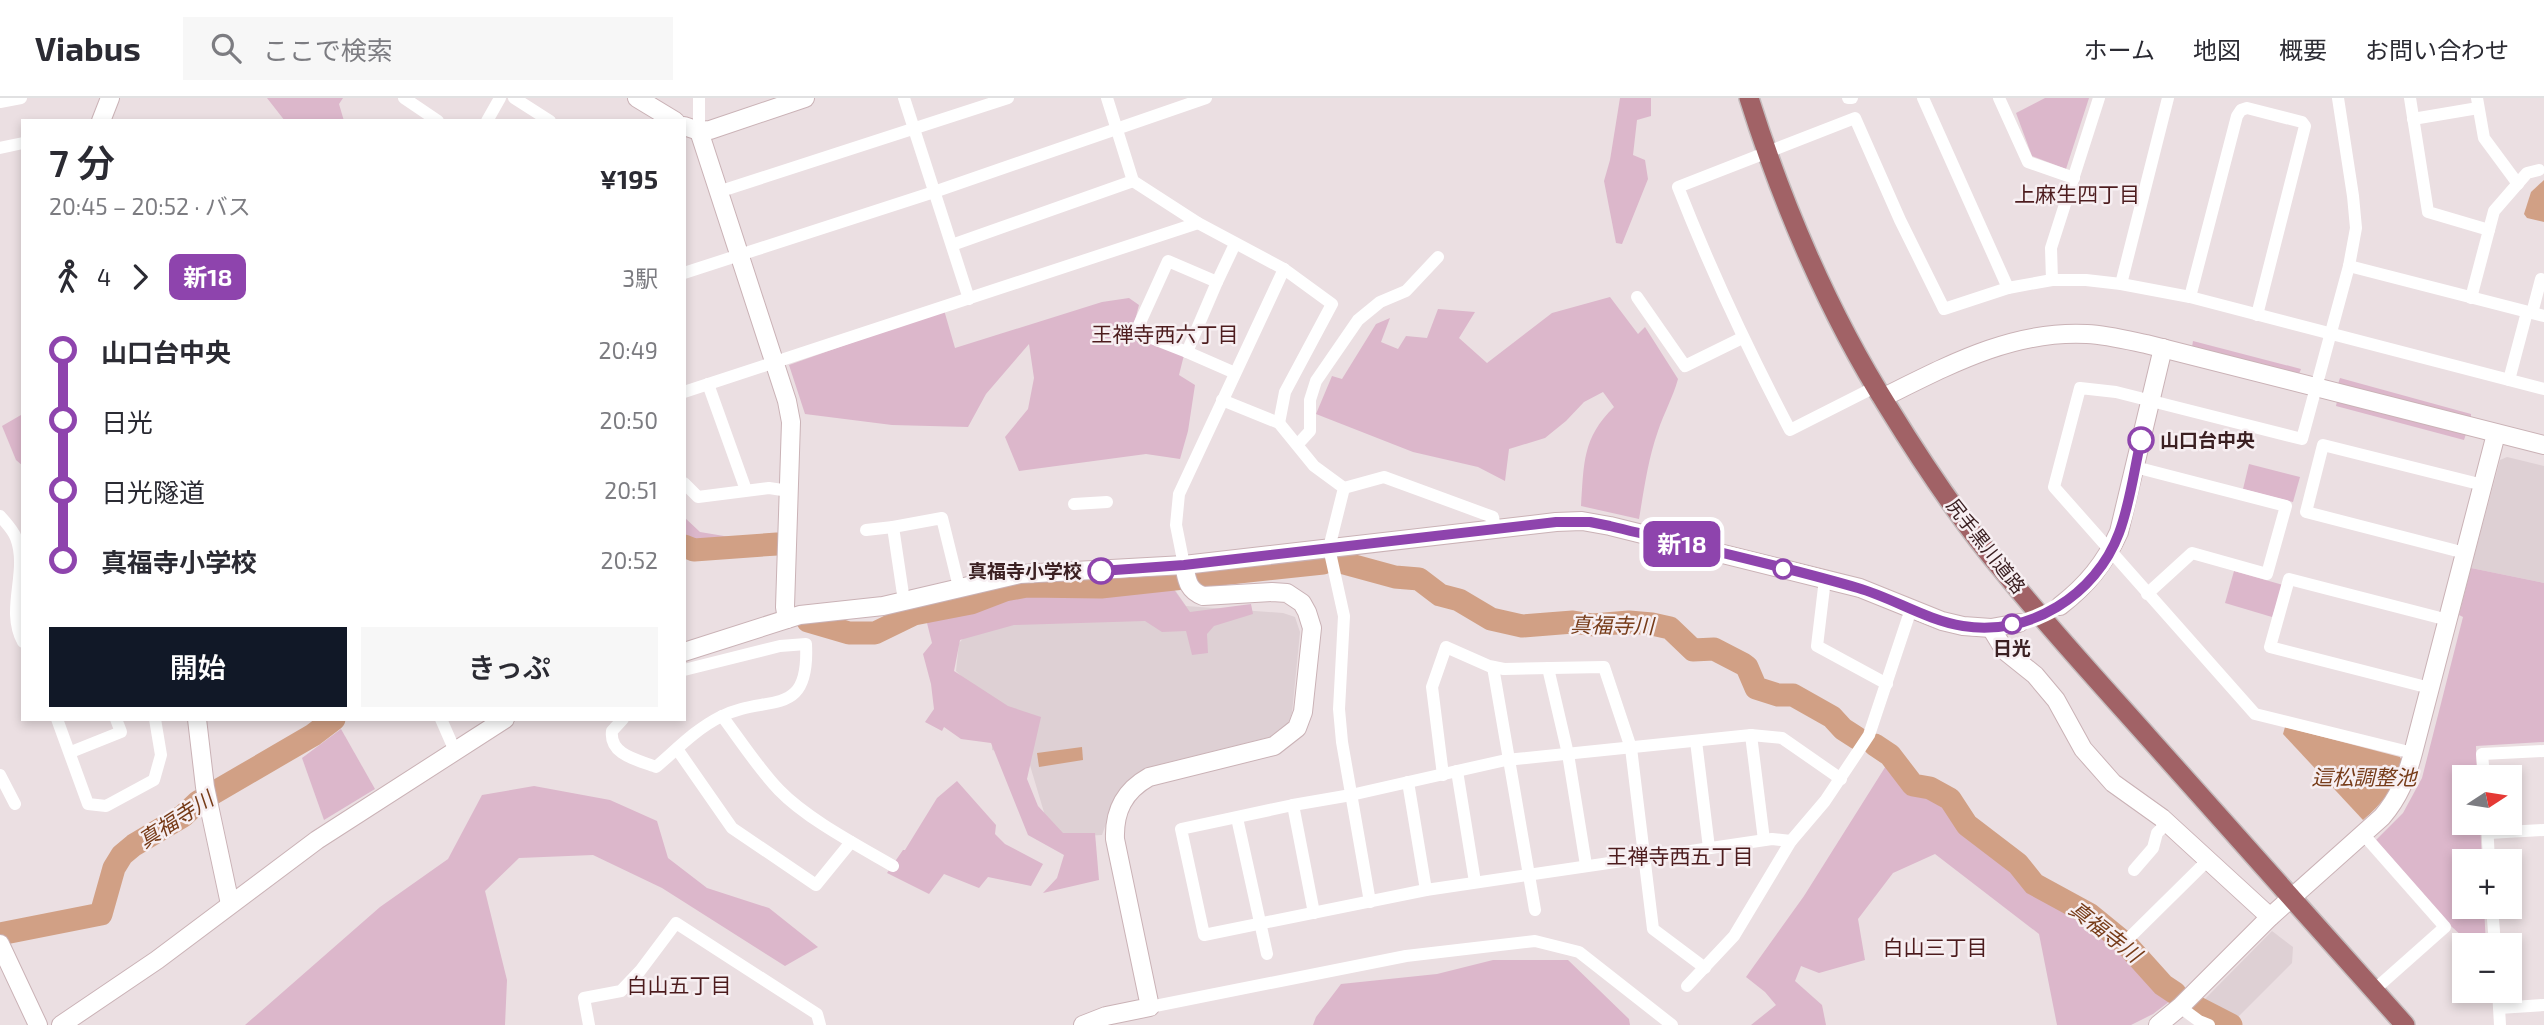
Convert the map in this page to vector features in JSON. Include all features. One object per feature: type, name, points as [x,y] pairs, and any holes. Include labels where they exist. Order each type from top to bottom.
[{"type":"main road","name":"尻手黒川道路","points":[[1749,98],[1766,153],[1816,271],[1878,392],[1956,510],[2003,571],[2405,1025]]},
{"type":"street","points":[[0,102],[21,98]]},
{"type":"street","points":[[102,119],[110,98]]},
{"type":"street","points":[[404,98],[435,119]]},
{"type":"street","points":[[488,119],[500,98]]},
{"type":"street","points":[[513,98],[547,119]]},
{"type":"street","points":[[637,98],[672,119]]},
{"type":"street","points":[[699,98],[692,129],[740,255],[787,401],[791,422],[785,607],[787,619]]},
{"type":"street","points":[[692,129],[805,98]]},
{"type":"street","points":[[904,98],[969,299]]},
{"type":"street","points":[[718,192],[1008,98]]},
{"type":"street","points":[[1107,98],[1133,181],[1198,223],[1284,269],[1332,304],[1285,392],[1279,423]]},
{"type":"street","points":[[686,272],[934,192],[1206,98]]},
{"type":"street","points":[[1923,98],[2008,288]]},
{"type":"street","points":[[1999,98],[2028,162],[2074,178]]},
{"type":"street","points":[[2052,280],[2051,248],[2099,98]]},
{"type":"street","points":[[2121,284],[2168,98]]},
{"type":"street","points":[[2338,98],[2356,228],[2349,266],[2302,439],[2116,392],[2080,388],[2054,487],[2255,714],[2413,753]]},
{"type":"street","points":[[2410,98],[2428,212],[2489,230]]},
{"type":"street","points":[[2413,119],[2477,103],[2484,138],[2518,184]]},
{"type":"street","points":[[2190,297],[2237,116],[2241,110],[2247,108],[2302,122],[2305,126],[2257,315]]},
{"type":"street","points":[[2544,389],[2331,332],[2190,297],[2121,284],[2052,280],[2008,288],[1944,309],[1855,118],[1678,187],[1742,338],[1790,430],[1878,392],[2005,343],[2054,335],[2085,334],[2163,348],[2544,445]]},
{"type":"street","points":[[0,148],[21,143]]},
{"type":"street","points":[[2471,298],[2494,211],[2528,173],[2539,170]]},
{"type":"street","points":[[952,245],[1133,181]]},
{"type":"street","points":[[686,391],[1198,223]]},
{"type":"street","points":[[1187,352],[1235,244]]},
{"type":"street","points":[[1298,444],[1310,431],[1310,400],[1316,381],[1358,320],[1380,302],[1406,291],[1438,257]]},
{"type":"street","points":[[1216,282],[1168,261],[1138,327],[1141,334],[1235,373]]},
{"type":"street","points":[[2349,266],[2534,314]]},
{"type":"street","points":[[1146,1008],[1115,839],[1114,821],[1118,810],[1131,789],[1149,777],[1274,746],[1297,728],[1303,712],[1312,628],[1302,603],[1287,593],[1203,596],[1194,593],[1186,574],[1176,525],[1179,494],[1284,269]]},
{"type":"street","points":[[2509,380],[2534,314],[2541,279]]},
{"type":"street","points":[[1637,297],[1685,366],[1742,338]]},
{"type":"street","points":[[2060,606],[2094,575],[2111,550],[2119,532],[2163,348]]},
{"type":"street","points":[[708,384],[746,490]]},
{"type":"street","points":[[1222,400],[1279,423],[1314,466],[1344,488]]},
{"type":"street","points":[[2158,1025],[2395,802],[2405,784],[2496,434]]},
{"type":"street","points":[[2465,553],[2306,512],[2323,445],[2483,485]]},
{"type":"street","points":[[2135,467],[2286,506],[2267,574],[2192,554],[2147,594]]},
{"type":"street","points":[[1344,488],[1384,477],[1493,517],[1495,528]]},
{"type":"street","points":[[686,485],[698,497],[769,488],[789,491]]},
{"type":"street","points":[[1344,488],[1329,548],[1344,616],[1339,709],[1370,902]]},
{"type":"street","points":[[1074,504],[1107,502]]},
{"type":"street","points":[[0,516],[15,535],[20,550],[15,618],[16,631],[21,639]]},
{"type":"street","points":[[866,530],[942,518],[958,587]]},
{"type":"street","points":[[686,651],[800,615],[883,606],[1020,574],[1186,574],[1329,548],[1556,522],[1590,522],[1825,579],[1860,588],[1963,626],[1991,628],[2019,623]]},
{"type":"street","points":[[893,527],[904,601]]},
{"type":"street","points":[[1825,579],[1817,646],[1887,684]]},
{"type":"street","points":[[2430,688],[2270,647],[2289,579],[2448,620]]},
{"type":"street","points":[[1687,986],[1734,936],[1791,841],[1825,801],[1869,735],[1911,609]]},
{"type":"street","points":[[1991,628],[2005,651],[2035,675],[2056,700],[2083,749],[2113,783],[2167,823],[2270,917]]},
{"type":"street","points":[[622,721],[612,731],[612,744],[618,751],[656,767],[722,716],[788,699],[804,680],[806,644],[780,646],[686,670]]},
{"type":"street","points":[[1443,775],[1433,687],[1446,647],[1504,669],[1604,667],[1631,748],[1653,929],[1704,968]]},
{"type":"street","points":[[1493,667],[1535,910]]},
{"type":"street","points":[[1548,668],[1568,754],[1586,865]]},
{"type":"street","points":[[722,716],[790,801],[851,842],[893,866]]},
{"type":"street","points":[[58,721],[88,804],[106,806],[154,780],[161,755],[155,721]]},
{"type":"street","points":[[71,752],[121,733],[117,721]]},
{"type":"street","points":[[197,721],[206,794],[230,904]]},
{"type":"street","points":[[442,721],[455,751]]},
{"type":"street","points":[[61,1025],[157,960],[317,840],[502,721]]},
{"type":"street","points":[[1791,841],[1764,840],[1475,882],[1204,934],[1181,829],[1509,760],[1752,736],[1782,738],[1841,779]]},
{"type":"street","points":[[1752,736],[1764,840]]},
{"type":"street","points":[[1696,741],[1709,848]]},
{"type":"street","points":[[677,749],[732,828],[816,885],[851,842]]},
{"type":"street","points":[[2483,765],[2482,754],[2544,751]]},
{"type":"street","points":[[1457,771],[1475,882]]},
{"type":"street","points":[[0,775],[15,804]]},
{"type":"street","points":[[1408,782],[1426,890]]},
{"type":"street","points":[[1293,805],[1314,913]]},
{"type":"street","points":[[1237,818],[1267,954]]},
{"type":"street","points":[[2134,870],[2153,848],[2158,833],[2167,823]]},
{"type":"street","points":[[2522,829],[2544,830]]},
{"type":"street","points":[[2363,834],[2445,927],[2374,990]]},
{"type":"street","points":[[2129,938],[2208,860]]},
{"type":"street","points":[[589,1025],[584,998],[621,991],[640,971],[676,923],[817,1014],[820,1025]]},
{"type":"street","points":[[1083,1025],[1106,1016],[1406,956],[1535,941],[1578,952],[1672,1025]]},
{"type":"street","points":[[0,944],[38,1025]]},
{"type":"street","points":[[2499,1003],[2500,1025]]},
{"type":"street","points":[[2499,1007],[2544,1005]]},
{"type":"street","points":[[2180,1007],[2209,1025]]},
{"type":"shaded area","points":[[267,98],[343,98],[339,104],[343,119],[283,119]]},
{"type":"shaded area","points":[[1620,98],[1651,98],[1651,116],[1637,120],[1633,155],[1645,160],[1648,179],[1622,244],[1616,243],[1604,181]]},
{"type":"shaded area","points":[[2045,98],[2089,98],[2066,169],[2032,156],[2016,113]]},
{"type":"shaded area","points":[[1610,297],[1638,334],[1645,327],[1678,379],[1660,424],[1639,519],[1581,506],[1584,464],[1590,441],[1614,407],[1603,392],[1584,402],[1545,438],[1509,449],[1505,481],[1478,467],[1413,452],[1316,414],[1332,376],[1342,379],[1376,324],[1390,318],[1381,342],[1398,349],[1406,336],[1427,338],[1438,309],[1475,312],[1459,338],[1487,363],[1552,313]]},
{"type":"shaded area","points":[[1129,298],[1139,305],[1133,328],[1184,355],[1179,375],[1195,385],[1188,431],[1180,459],[1146,454],[1019,471],[1005,437],[1028,409],[1034,378],[1029,344],[986,394],[968,427],[892,425],[805,414],[789,365],[944,310],[955,348],[1102,302]]},
{"type":"shaded area","points":[[2193,341],[2301,369],[2299,374],[2192,347]]},
{"type":"shaded area","points":[[2340,378],[2471,414],[2471,418],[2338,384]]},
{"type":"shaded area","points":[[2337,401],[2466,434],[2464,440],[2336,406]]},
{"type":"shaded area","points":[[21,415],[21,464],[16,460],[2,426]]},
{"type":"shaded area","points":[[2507,457],[2544,466],[2544,583],[2471,568],[2500,460]]},
{"type":"shaded area","points":[[2249,464],[2300,477],[2293,502],[2243,489]]},
{"type":"shaded area","points":[[686,519],[700,532],[730,537],[736,549],[689,549],[686,544]]},
{"type":"shaded area","points":[[2471,568],[2544,583],[2544,742],[2476,746],[2477,765],[2452,765],[2452,835],[2481,835],[2481,849],[2452,849],[2452,919],[2485,919],[2485,933],[2459,933],[2376,840],[2403,813],[2422,778],[2463,617],[2459,615]]},
{"type":"shaded area","points":[[2234,571],[2283,585],[2272,617],[2225,603]]},
{"type":"shaded area","points":[[1170,584],[1190,612],[1251,604],[1253,614],[1214,626],[1207,634],[1208,653],[1192,655],[1186,631],[1162,632],[1145,621],[1014,625],[960,640],[954,671],[1008,706],[1041,717],[1027,779],[1038,806],[1063,833],[1095,833],[1099,880],[1043,893],[1057,878],[1064,855],[1028,835],[991,743],[961,739],[944,727],[942,731],[925,722],[934,709],[923,654],[932,643],[926,619],[930,605]]},
{"type":"shaded area","points":[[1173,587],[1186,606],[1283,613],[1295,617],[1300,632],[1292,713],[1286,730],[1274,736],[1150,767],[1117,793],[1102,835],[1064,837],[1046,819],[1029,762],[992,750],[992,706],[956,671],[959,643],[996,603],[1027,592],[1060,594]]},
{"type":"shaded area","points":[[341,729],[375,789],[324,820],[302,758]]},
{"type":"shaded area","points":[[1889,761],[1910,780],[1943,800],[1977,836],[2036,889],[2089,918],[2125,948],[2161,988],[2170,994],[2170,1001],[2153,1014],[2131,1025],[2057,1025],[2039,934],[1935,854],[1893,873],[1858,919],[1865,960],[1819,973],[1801,966],[1795,981],[1822,1005],[1826,1025],[1751,1025],[1776,1005],[1746,977],[1804,896]]},
{"type":"shaded area","points":[[957,781],[996,825],[995,834],[1005,844],[1043,864],[1031,886],[988,877],[979,888],[944,874],[929,894],[887,873],[905,850],[937,798]]},
{"type":"shaded area","points":[[534,786],[610,800],[657,821],[668,858],[707,888],[769,908],[818,947],[785,966],[662,888],[593,855],[519,858],[485,891],[507,980],[505,1025],[245,1025],[380,907],[448,859],[482,795]]},
{"type":"shaded area","points":[[2272,931],[2293,947],[2292,963],[2235,1020],[2206,1008],[2201,1003]]},
{"type":"shaded area","points":[[1493,960],[1568,960],[1629,1019],[1630,1025],[1313,1025],[1341,984],[1437,974]]},
{"type":"water","points":[[2544,180],[2544,222],[2527,218],[2524,214],[2531,192]]},
{"type":"water","name":"這松調整池","points":[[2285,727],[2400,757],[2402,761],[2392,786],[2382,801],[2363,820],[2283,734]]},
{"type":"water","points":[[1082,747],[1083,760],[1039,767],[1037,753]]},
{"type":"waterway","name":"真福寺川","points":[[686,547],[694,550],[777,544]]},
{"type":"waterway","name":"真福寺川","points":[[1340,562],[1395,577],[1419,579],[1440,595],[1459,600],[1491,619],[1522,626],[1629,622],[1670,628],[1693,650],[1714,649],[1743,664],[1756,688],[1778,695],[1793,695],[1832,717],[1843,729],[1857,738]]},
{"type":"waterway","name":"真福寺川","points":[[808,621],[849,633],[875,633],[914,614],[971,603],[1005,590],[1027,586],[1101,587],[1323,563]]},
{"type":"waterway","name":"真福寺川","points":[[0,934],[101,914],[114,868],[122,855],[183,816],[198,802],[313,735],[331,721]]},
{"type":"waterway","name":"真福寺川","points":[[1875,745],[1890,755],[1913,785],[1930,788],[1950,799],[1967,825],[2018,864],[2034,884],[2089,914],[2127,945],[2163,985],[2175,993]]},
{"type":"waterway","name":"真福寺川","points":[[3,934],[10,937]]},
{"type":"waterway","name":"真福寺川","points":[[2196,1007],[2231,1025]]},
{"type":"bus line","name":"新18","points":[[1101,571],[1184,565],[1556,522],[1590,522],[1860,588],[1942,621],[1991,628],[2048,614],[2082,589],[2094,575],[2111,550],[2119,532],[2141,440]]},
{"type":"place","name":"山口台中央","points":[[2141,440]]},
{"type":"place","name":"真福寺小学校","points":[[1101,571]]},
{"type":"place","name":"日光","points":[[2012,624]]},
{"type":"district","name":"上麻生四丁目","points":[[2077,195]]},
{"type":"district","name":"王禅寺西六丁目","points":[[1165,335]]},
{"type":"district","name":"王禅寺西五丁目","points":[[1680,857]]},
{"type":"district","name":"白山三丁目","points":[[1935,948]]},
{"type":"district","name":"白山五丁目","points":[[679,986]]}]
